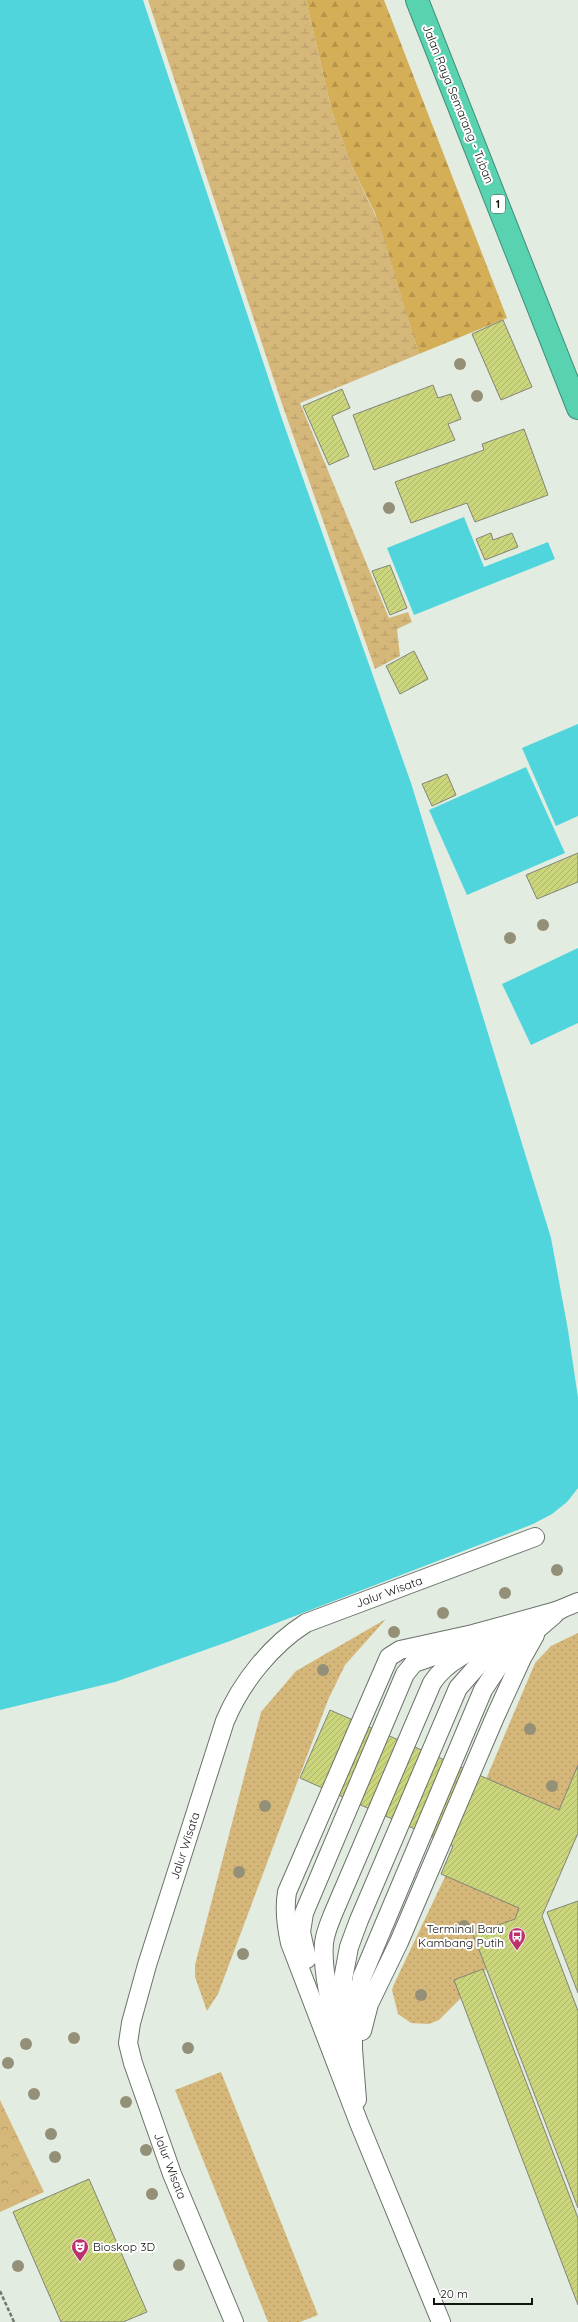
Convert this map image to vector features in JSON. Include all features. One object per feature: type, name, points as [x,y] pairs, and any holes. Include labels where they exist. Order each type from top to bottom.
[{"type":"highway","name":"Jalan Raya Semarang - Tuban","points":[[417,0],[578,408]]},
{"type":"lane","name":"Jalur Wisata","points":[[234,2322],[172,2174],[133,2064],[128,2043],[131,2023],[147,1964],[225,1721],[240,1691],[263,1662],[286,1638],[306,1623],[535,1537]]},
{"type":"lane","points":[[360,2123],[340,2044],[325,1969],[324,1944],[333,1914],[429,1689],[436,1676],[452,1662],[578,1602]]},
{"type":"lane","points":[[360,2123],[360,2040],[363,2020],[396,1949],[522,1658],[535,1635],[560,1610]]},
{"type":"lane","points":[[360,2123],[346,2048],[343,1979],[346,1959],[359,1920],[458,1688],[474,1669],[497,1648],[560,1610]]},
{"type":"lane","points":[[441,2322],[360,2123],[302,1941],[302,1923],[309,1900],[409,1666],[420,1660],[560,1610]]},
{"type":"path","points":[[0,2291],[14,2322]]},
{"type":"green space","points":[[148,0],[306,0],[332,112],[352,167],[380,225],[419,354],[300,403],[389,618],[408,612],[412,622],[397,629],[400,656],[375,669],[280,398]]},
{"type":"green space","points":[[306,0],[384,0],[507,318],[419,354],[375,213],[352,167],[332,112]]},
{"type":"green space","points":[[386,1619],[345,1665],[328,1700],[218,1994],[207,2011],[195,1977],[195,1965],[261,1712],[296,1671]]},
{"type":"green space","points":[[578,1633],[578,1773],[513,1926],[478,1981],[439,2020],[429,2024],[411,2023],[398,2014],[392,1990],[395,1982],[444,1879],[535,1663],[551,1646]]},
{"type":"green space","points":[[221,2072],[318,2315],[300,2322],[268,2322],[175,2090]]},
{"type":"green space","points":[[0,2100],[44,2192],[0,2212]]},
{"type":"water","points":[[0,0],[143,0],[283,422],[411,783],[551,1238],[568,1330],[578,1398],[578,1488],[567,1502],[552,1514],[533,1524],[230,1641],[115,1682],[0,1710]]},
{"type":"water","points":[[464,517],[484,567],[548,542],[555,559],[414,615],[387,548]]},
{"type":"water","points":[[578,724],[578,816],[556,826],[522,748]]},
{"type":"water","points":[[526,767],[565,853],[467,895],[429,810]]},
{"type":"water","points":[[578,948],[578,1023],[531,1045],[502,984]]},
{"type":"building","points":[[503,320],[532,387],[501,400],[472,334]]},
{"type":"building","points":[[433,385],[438,398],[451,394],[461,419],[448,424],[455,440],[374,470],[353,415]]},
{"type":"building","points":[[342,389],[350,408],[332,416],[349,456],[329,465],[303,406]]},
{"type":"building","points":[[524,429],[548,495],[475,522],[467,503],[411,523],[395,482],[484,450],[482,444]]},
{"type":"building","points":[[491,533],[493,540],[512,533],[518,547],[485,560],[476,539]]},
{"type":"building","points":[[390,565],[407,608],[390,615],[372,571]]},
{"type":"building","points":[[414,651],[428,679],[400,694],[386,666]]},
{"type":"building","points":[[447,774],[456,795],[432,806],[422,784]]},
{"type":"building","points":[[578,853],[578,882],[537,899],[526,875]]},
{"type":"building","name":"Terminal Baru Kambang Putih","points":[[330,1710],[559,1810],[578,1765],[578,1833],[542,1916],[578,2011],[578,2208],[473,1934],[515,1919],[519,1908],[441,1874],[453,1846],[300,1778]]},
{"type":"building","points":[[578,1901],[578,1993],[547,1912]]},
{"type":"building","points":[[483,1969],[578,2218],[578,2305],[454,1980]]},
{"type":"building","name":"Bioskop 3D","points":[[89,2179],[147,2312],[123,2322],[61,2322],[13,2212]]},
{"type":"place","name":"Terminal Baru Kambang Putih","points":[[517,1951]]},
{"type":"place","name":"Bioskop 3D","points":[[80,2262]]}]
